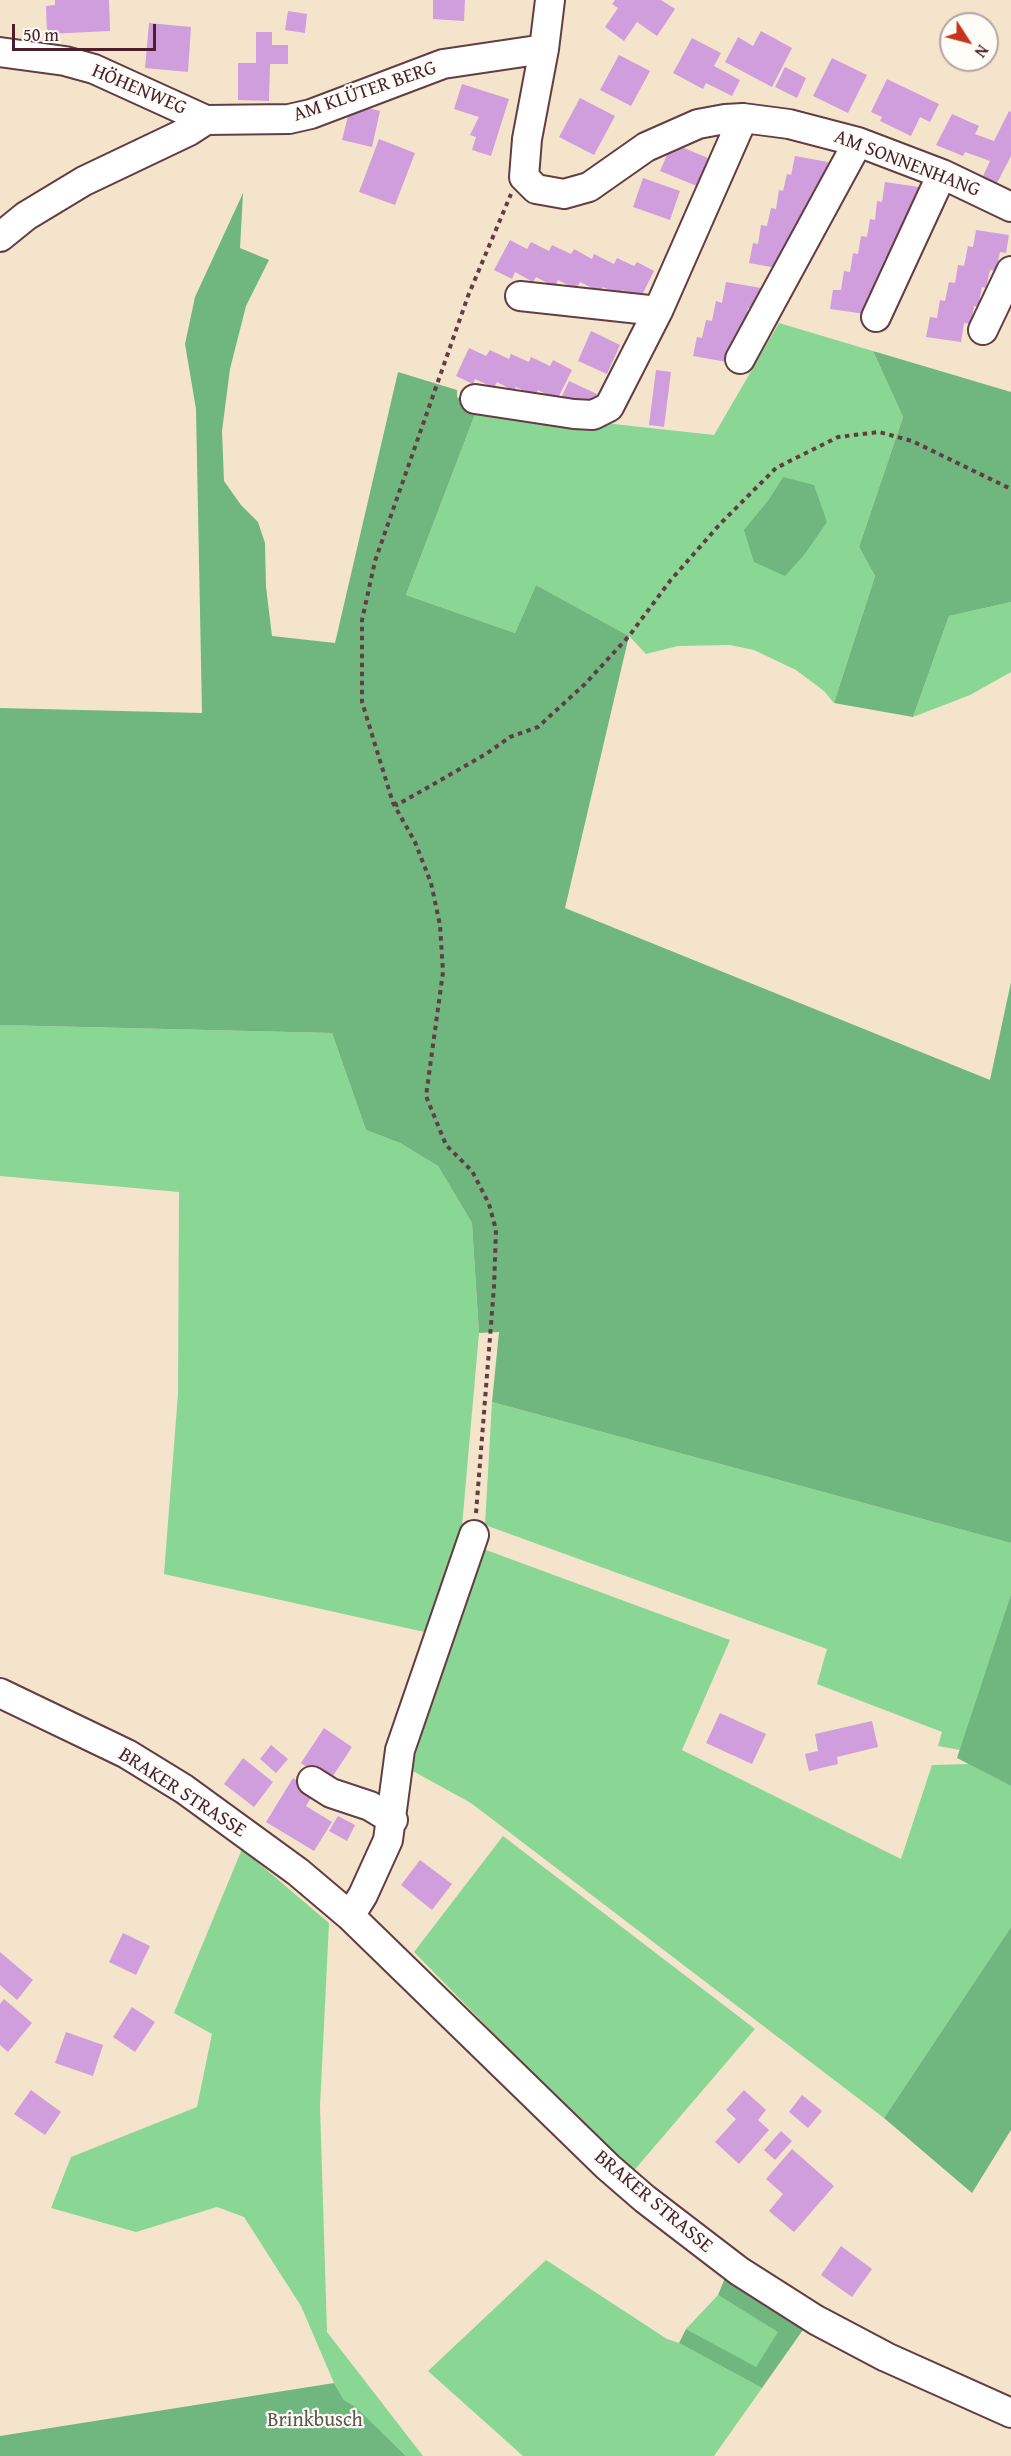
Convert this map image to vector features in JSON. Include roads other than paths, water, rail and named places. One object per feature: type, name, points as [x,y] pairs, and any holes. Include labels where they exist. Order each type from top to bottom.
[{"type":"street","points":[[544,49],[550,0]]},
{"type":"street","name":"AM KLÜTER BERG","points":[[0,237],[26,216],[84,181],[189,131],[206,120],[289,119],[311,114],[443,64],[544,49]]},
{"type":"street","name":"AM SONNENHANG","points":[[544,49],[527,139],[524,177],[536,189],[564,194],[589,187],[646,147],[698,124],[743,118],[789,124],[858,142],[942,174],[1011,207]]},
{"type":"street","name":"HÖHENWEG","points":[[0,52],[94,69],[206,120]]},
{"type":"street","points":[[475,399],[593,415],[609,407],[658,311],[743,118]]},
{"type":"street","points":[[740,359],[858,142]]},
{"type":"street","points":[[876,317],[942,174]]},
{"type":"street","points":[[983,330],[1011,271]]},
{"type":"street","points":[[520,296],[658,311]]},
{"type":"street","points":[[350,1916],[363,1895],[388,1840],[393,1820],[400,1750],[474,1535]]},
{"type":"street","name":"BRAKER STRASSE","points":[[0,1693],[127,1754],[184,1789],[298,1872],[350,1916],[608,2167],[717,2255],[767,2290],[816,2320],[886,2357],[1011,2413]]},
{"type":"street","points":[[312,1781],[331,1793],[370,1806],[393,1820]]},
{"type":"park label","name":"Brinkbusch","points":[[315,2421]]}]
